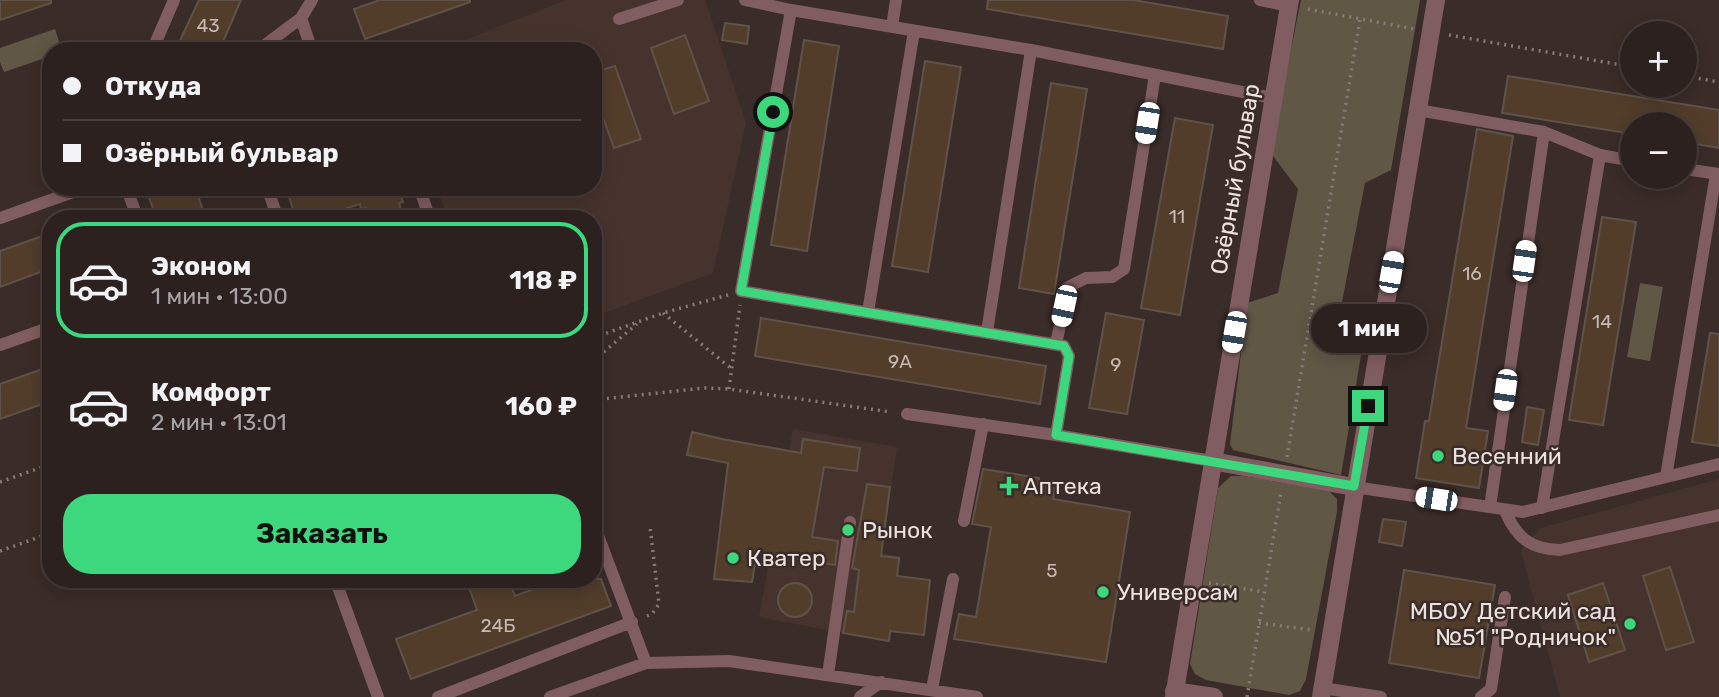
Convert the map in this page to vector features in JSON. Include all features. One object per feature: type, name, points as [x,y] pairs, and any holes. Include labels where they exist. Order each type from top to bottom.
[{"type":"street","points":[[1322,692],[1436,0]]},
{"type":"street","name":"Озёрный бульвар","points":[[1174,694],[1289,3]]},
{"type":"street","points":[[1212,461],[1354,486]]},
{"type":"street","points":[[1174,694],[1214,697]]},
{"type":"lane","points":[[156,42],[174,0]]},
{"type":"lane","points":[[269,42],[301,18],[312,0]]},
{"type":"lane","points":[[619,19],[678,0]]},
{"type":"lane","points":[[745,0],[1031,50],[1273,98]]},
{"type":"lane","points":[[892,27],[896,0]]},
{"type":"lane","points":[[1259,0],[1289,3]]},
{"type":"lane","points":[[791,10],[741,291],[1064,346],[1069,356],[1056,435]]},
{"type":"lane","points":[[301,18],[309,42]]},
{"type":"lane","points":[[869,312],[914,31]]},
{"type":"lane","points":[[987,332],[1031,50]]},
{"type":"lane","points":[[1056,344],[1068,286],[1086,278],[1112,276],[1124,270],[1155,75]]},
{"type":"lane","points":[[1418,110],[1544,132],[1600,155],[1620,159]]},
{"type":"lane","points":[[1490,507],[1544,132]]},
{"type":"lane","points":[[1542,508],[1600,155]]},
{"type":"lane","points":[[1666,477],[1717,174],[1697,171]]},
{"type":"lane","points":[[0,218],[62,196]]},
{"type":"lane","points":[[0,345],[42,330]]},
{"type":"lane","points":[[907,414],[1212,461]]},
{"type":"lane","points":[[964,521],[983,424]]},
{"type":"lane","points":[[1354,486],[1523,512],[1719,464]]},
{"type":"lane","points":[[1505,511],[1513,529],[1527,542],[1544,549],[1560,550],[1719,515]]},
{"type":"lane","points":[[828,675],[850,523]]},
{"type":"lane","points":[[602,546],[646,663]]},
{"type":"lane","points":[[932,689],[953,579]]},
{"type":"lane","points":[[338,588],[378,697]]},
{"type":"lane","points":[[1481,697],[1491,689],[1505,597]]},
{"type":"lane","points":[[438,697],[632,622]]},
{"type":"lane","points":[[550,697],[646,663],[729,662],[977,697]]},
{"type":"lane","points":[[860,697],[881,682]]},
{"type":"lane","points":[[1322,692],[1381,697]]},
{"type":"path","points":[[1289,3],[1360,19],[1620,65]]},
{"type":"path","points":[[1247,697],[1360,19]]},
{"type":"path","points":[[1697,78],[1719,82]]},
{"type":"path","points":[[602,335],[663,313],[741,291],[729,389]]},
{"type":"path","points":[[663,313],[733,370]]},
{"type":"path","points":[[602,354],[640,322]]},
{"type":"path","points":[[602,399],[705,388],[729,389],[907,414]]},
{"type":"path","points":[[0,482],[42,467]]},
{"type":"path","points":[[632,622],[652,614],[659,604],[650,526]]},
{"type":"path","points":[[0,551],[42,536]]},
{"type":"path","points":[[0,545],[6,549]]},
{"type":"path","points":[[1194,580],[1264,592]]},
{"type":"path","points":[[1259,623],[1331,632]]},
{"type":"shaded area","points":[[566,0],[705,0],[746,123],[713,273],[602,314],[602,210],[445,210],[440,196],[602,196],[602,42],[460,42]]},
{"type":"shaded area","points":[[1301,0],[1420,0],[1391,170],[1365,183],[1341,307],[1366,325],[1341,475],[1233,450],[1230,444],[1247,303],[1278,293],[1298,189],[1270,152]]},
{"type":"shaded area","points":[[55,29],[59,42],[42,42],[42,59],[4,72],[0,62],[0,48]]},
{"type":"shaded area","points":[[1640,283],[1663,287],[1650,361],[1627,357]]},
{"type":"shaded area","points":[[793,429],[897,447],[882,553],[901,557],[892,619],[843,633],[759,617]]},
{"type":"shaded area","points":[[1231,476],[1329,491],[1337,499],[1337,512],[1306,679],[1300,691],[1289,695],[1206,680],[1195,674],[1190,664],[1218,488]]},
{"type":"shaded area","name":"МБОУ Детский сад №51 \"Родничок\"","points":[[1719,479],[1719,697],[1560,697],[1521,551],[1527,542],[1541,528]]},
{"type":"building","points":[[0,0],[51,0],[51,3],[0,20]]},
{"type":"building","points":[[199,0],[241,0],[223,42],[179,42]]},
{"type":"building","points":[[380,0],[470,2],[365,39],[354,9]]},
{"type":"building","points":[[988,0],[1133,0],[1228,16],[1223,49],[987,9]]},
{"type":"building","points":[[725,23],[749,26],[747,44],[722,40]]},
{"type":"building","points":[[685,35],[709,101],[674,114],[651,48]]},
{"type":"building","points":[[804,40],[839,46],[807,251],[771,245]]},
{"type":"building","points":[[925,61],[961,67],[928,272],[892,266]]},
{"type":"building","points":[[615,66],[641,139],[614,148],[602,115],[602,70]]},
{"type":"building","points":[[1508,76],[1620,94],[1620,98],[1645,98],[1719,110],[1719,148],[1697,144],[1697,112],[1620,112],[1620,132],[1502,113]]},
{"type":"building","points":[[1051,83],[1087,89],[1054,294],[1019,288]]},
{"type":"building","points":[[1175,118],[1213,125],[1180,315],[1141,308]]},
{"type":"building","points":[[1477,129],[1513,136],[1466,428],[1488,431],[1479,488],[1416,478],[1425,421],[1429,421]]},
{"type":"building","points":[[148,196],[198,196],[203,210],[154,210]]},
{"type":"building","points":[[289,196],[401,196],[403,202],[399,203],[401,210],[361,210],[360,204],[341,210],[293,210]]},
{"type":"building","points":[[1602,217],[1636,222],[1603,425],[1569,420]]},
{"type":"building","points":[[42,236],[42,271],[0,287],[0,251]]},
{"type":"building","points":[[1106,313],[1144,320],[1127,414],[1089,408]]},
{"type":"building","points":[[761,318],[1046,366],[1040,404],[755,356]]},
{"type":"building","points":[[1710,333],[1719,334],[1719,446],[1692,442]]},
{"type":"building","points":[[42,369],[42,404],[0,419],[0,384]]},
{"type":"building","points":[[1527,407],[1544,410],[1538,445],[1522,442]]},
{"type":"building","points":[[692,432],[801,453],[803,439],[860,448],[857,471],[824,467],[812,537],[838,541],[835,565],[757,552],[752,582],[714,579],[728,463],[687,455]]},
{"type":"building","points":[[983,469],[1039,478],[1038,486],[1055,488],[1053,499],[1130,512],[1106,662],[954,639],[959,614],[976,617],[991,527],[972,524]]},
{"type":"building","points":[[867,484],[890,487],[881,556],[899,558],[897,576],[930,580],[924,635],[890,631],[889,641],[843,633],[847,611],[854,612],[859,570],[852,568]]},
{"type":"building","points":[[1383,519],[1406,522],[1402,546],[1379,542]]},
{"type":"building","points":[[1670,567],[1694,642],[1666,650],[1643,576]]},
{"type":"building","points":[[1404,570],[1495,585],[1479,678],[1389,663]]},
{"type":"building","points":[[602,582],[611,606],[411,679],[396,639],[477,610],[469,588],[512,588],[515,596],[536,588],[602,588]]},
{"type":"building","points":[[795,583],[807,588],[812,600],[807,612],[795,617],[783,612],[778,600],[783,588]]},
{"type":"building","points":[[1603,583],[1625,650],[1589,662],[1568,595]]},
{"type":"place","name":"Весенний","points":[[1438,456]]},
{"type":"place","name":"Аптека","points":[[1009,486]]},
{"type":"place","name":"Рынок","points":[[848,530]]},
{"type":"place","name":"Кватер","points":[[733,558]]},
{"type":"place","name":"Универсам","points":[[1103,592]]},
{"type":"place","name":"МБОУ Детский сад №51 \"Родничок\"","points":[[1630,624]]},
{"type":"route","points":[[773,112],[741,291],[1064,346],[1069,356],[1056,435],[1354,486],[1368,406]]}]
